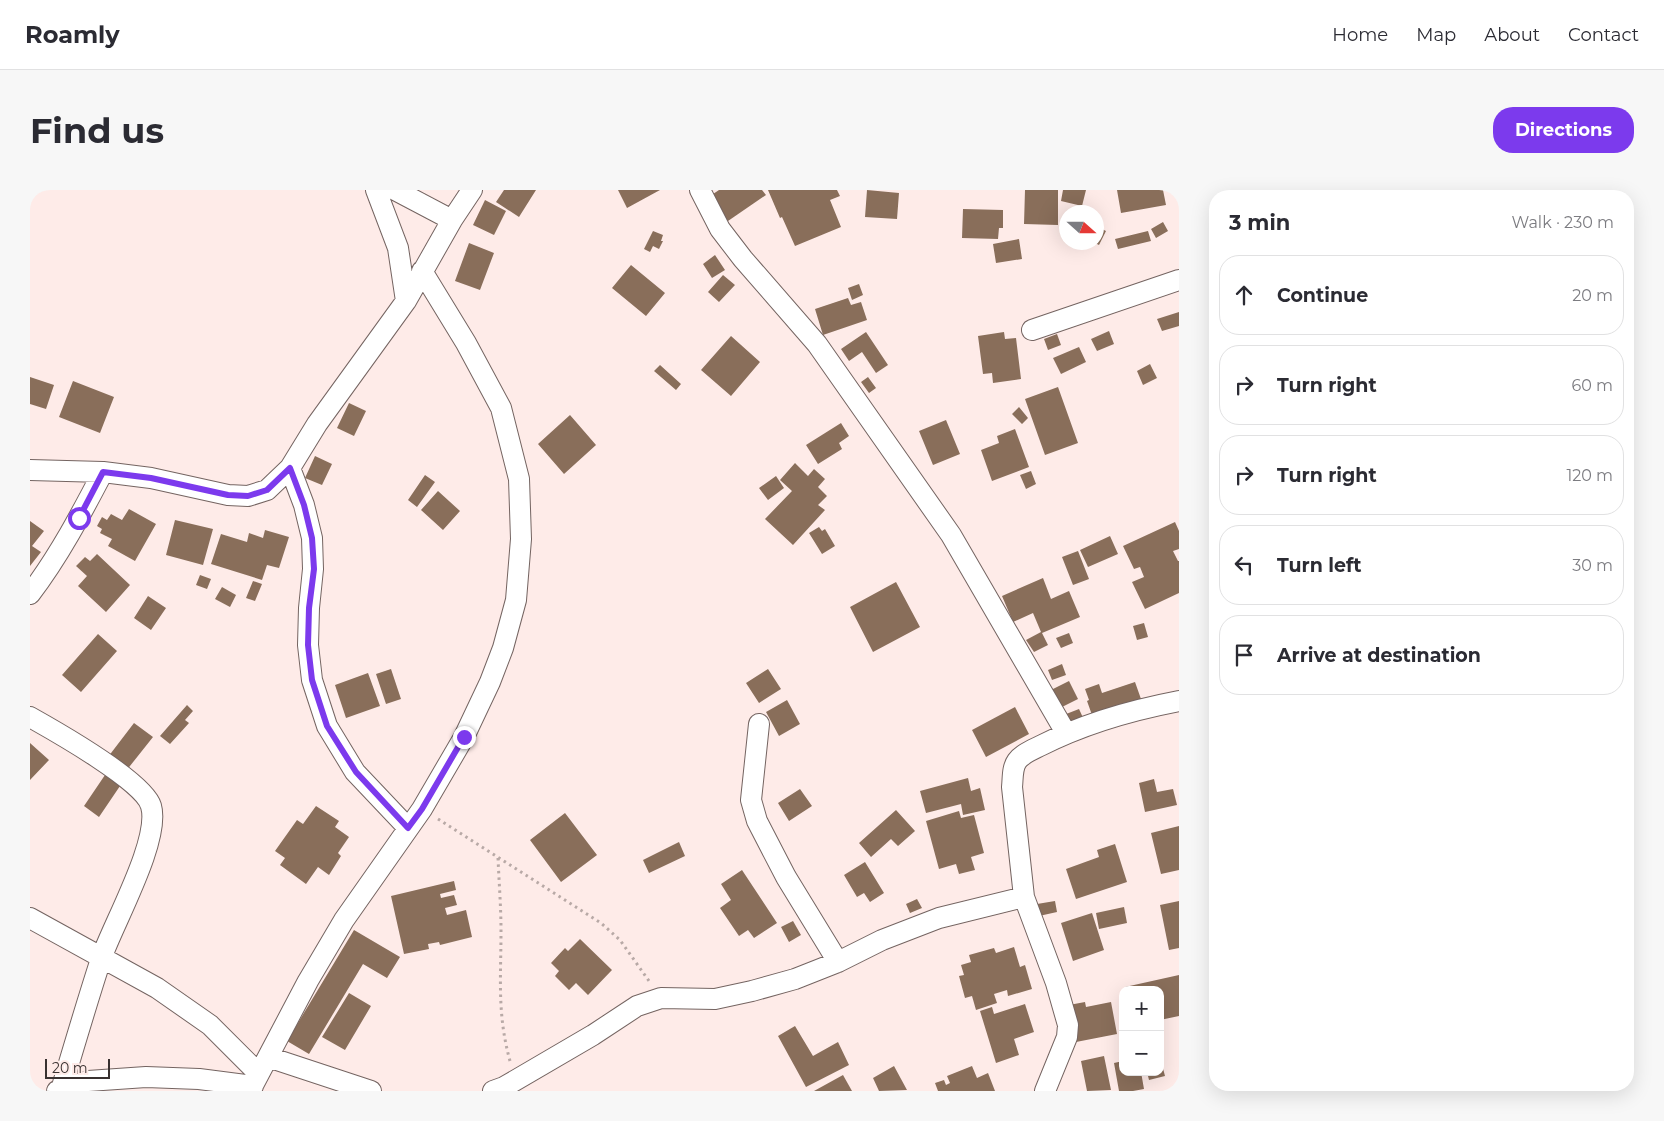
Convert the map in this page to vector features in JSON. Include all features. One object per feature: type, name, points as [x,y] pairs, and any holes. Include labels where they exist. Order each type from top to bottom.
[{"type":"street","points":[[376,190],[398,248],[406,301]]},
{"type":"street","points":[[395,190],[452,220]]},
{"type":"street","points":[[30,470],[103,472],[151,478],[228,495],[248,496],[267,490],[290,468],[317,424],[406,301],[452,220],[472,190]]},
{"type":"street","points":[[700,190],[720,228],[743,259],[817,344],[950,535],[1066,733]]},
{"type":"street","points":[[257,1077],[308,981],[344,920],[422,809],[464,737],[490,682],[503,648],[516,600],[521,539],[519,479],[501,408],[466,343],[422,272]]},
{"type":"street","points":[[1032,330],[1179,280]]},
{"type":"street","points":[[290,468],[304,505],[312,538],[314,569],[309,608],[308,645],[312,680],[327,726],[356,772],[408,828]]},
{"type":"street","points":[[30,594],[48,571],[103,472]]},
{"type":"street","points":[[1045,1091],[1067,1037],[1068,1025],[1056,983],[1024,897],[1012,787],[1013,770],[1018,760],[1028,752],[1066,733],[1151,706],[1179,701]]},
{"type":"street","points":[[30,717],[82,748],[140,789],[151,805],[152,821],[149,840],[102,957],[59,1090]]},
{"type":"street","points":[[760,724],[752,800],[757,821],[786,877],[838,962]]},
{"type":"street","points":[[493,1091],[593,1035],[637,1006],[661,998],[715,999],[752,992],[795,979],[838,962],[882,940],[939,918],[1024,897]]},
{"type":"street","points":[[30,918],[157,988],[210,1025],[257,1077]]},
{"type":"street","points":[[59,1090],[88,1081],[146,1077],[199,1079],[257,1077],[371,1091]]},
{"type":"path","points":[[422,809],[601,923],[620,940],[661,998]]},
{"type":"path","points":[[498,857],[501,930],[501,1022],[515,1080]]},
{"type":"building","points":[[504,190],[536,190],[519,217],[496,202]]},
{"type":"building","points":[[618,190],[660,190],[627,208]]},
{"type":"building","points":[[719,190],[762,190],[766,195],[728,221],[710,196]]},
{"type":"building","points":[[768,190],[837,190],[840,196],[830,200],[841,227],[795,246]]},
{"type":"building","points":[[867,190],[899,193],[897,219],[865,217]]},
{"type":"building","points":[[1025,190],[1058,190],[1058,225],[1024,224]]},
{"type":"building","points":[[1063,190],[1086,190],[1082,205],[1061,201]]},
{"type":"building","points":[[1117,190],[1163,190],[1166,205],[1121,213]]},
{"type":"building","points":[[485,200],[506,211],[494,235],[473,225]]},
{"type":"building","points":[[963,209],[1003,210],[1003,228],[999,228],[998,239],[962,238]]},
{"type":"building","points":[[1163,222],[1168,231],[1156,238],[1151,229]]},
{"type":"building","points":[[653,231],[663,235],[661,241],[663,241],[659,249],[653,246],[650,252],[644,249]]},
{"type":"building","points":[[1148,231],[1151,241],[1118,249],[1115,239]]},
{"type":"building","points":[[1019,239],[1022,259],[996,263],[993,244]]},
{"type":"building","points":[[469,243],[494,253],[480,290],[455,281]]},
{"type":"building","points":[[715,255],[725,270],[712,278],[703,264]]},
{"type":"building","points":[[631,265],[665,293],[646,316],[612,288]]},
{"type":"building","points":[[723,275],[735,285],[719,302],[708,292]]},
{"type":"building","points":[[859,284],[863,295],[852,300],[848,288]]},
{"type":"building","points":[[848,298],[851,305],[861,302],[867,320],[823,335],[815,309]]},
{"type":"building","points":[[1179,312],[1179,326],[1162,331],[1157,319]]},
{"type":"building","points":[[1109,331],[1114,344],[1097,351],[1091,339]]},
{"type":"building","points":[[866,332],[888,365],[876,373],[862,352],[849,361],[841,349]]},
{"type":"building","points":[[1004,332],[1005,339],[1016,338],[1021,379],[993,383],[992,373],[983,374],[978,336]]},
{"type":"building","points":[[1057,334],[1061,345],[1048,350],[1044,339]]},
{"type":"building","points":[[731,336],[760,362],[731,396],[701,370]]},
{"type":"building","points":[[1079,347],[1086,362],[1061,374],[1053,358]]},
{"type":"building","points":[[1150,364],[1157,378],[1143,385],[1137,371]]},
{"type":"building","points":[[660,365],[681,384],[676,390],[654,371]]},
{"type":"building","points":[[30,377],[54,385],[46,409],[30,404]]},
{"type":"building","points":[[868,377],[876,388],[869,393],[861,382]]},
{"type":"building","points":[[73,381],[114,397],[100,433],[59,417]]},
{"type":"building","points":[[1058,387],[1078,443],[1045,455],[1025,399]]},
{"type":"building","points":[[349,403],[366,411],[354,436],[337,428]]},
{"type":"building","points":[[1019,407],[1028,418],[1022,424],[1012,414]]},
{"type":"building","points":[[570,415],[596,445],[564,474],[538,444]]},
{"type":"building","points":[[946,420],[960,454],[933,465],[919,431]]},
{"type":"building","points":[[841,423],[849,436],[839,443],[842,449],[818,464],[806,445]]},
{"type":"building","points":[[1015,429],[1029,467],[992,481],[981,450],[999,443],[997,436]]},
{"type":"building","points":[[315,456],[332,464],[322,485],[305,478]]},
{"type":"building","points":[[795,463],[808,476],[814,469],[825,479],[818,487],[827,496],[818,505],[825,510],[793,545],[765,519],[792,491],[780,480]]},
{"type":"building","points":[[1031,471],[1036,484],[1026,489],[1020,475]]},
{"type":"building","points":[[425,475],[435,482],[417,507],[408,500]]},
{"type":"building","points":[[776,476],[784,488],[768,500],[759,488]]},
{"type":"building","points":[[438,491],[460,511],[443,530],[421,510]]},
{"type":"building","points":[[129,509],[156,524],[135,561],[108,546],[112,539],[100,533],[102,529],[97,526],[102,517],[107,520],[111,514],[122,520]]},
{"type":"building","points":[[175,520],[213,529],[203,565],[166,555]]},
{"type":"building","points":[[30,521],[44,531],[32,546],[41,552],[30,566]]},
{"type":"building","points":[[1175,522],[1179,531],[1179,549],[1173,551],[1179,561],[1179,593],[1145,609],[1132,582],[1144,577],[1140,567],[1134,569],[1123,546]]},
{"type":"building","points":[[819,527],[822,531],[825,529],[835,546],[822,554],[809,533]]},
{"type":"building","points":[[265,530],[289,537],[279,568],[267,565],[262,580],[211,564],[221,534],[247,542],[249,533],[263,538]]},
{"type":"building","points":[[1110,536],[1118,554],[1088,567],[1080,550]]},
{"type":"building","points":[[1078,551],[1089,579],[1073,585],[1062,557]]},
{"type":"building","points":[[97,554],[130,585],[106,612],[78,586],[87,576],[76,566],[85,557],[90,561]]},
{"type":"building","points":[[200,575],[211,579],[207,589],[196,585]]},
{"type":"building","points":[[1043,578],[1051,599],[1069,591],[1080,617],[1042,633],[1048,645],[1034,652],[1026,640],[1041,632],[1033,613],[1013,622],[1002,596]]},
{"type":"building","points":[[253,581],[262,584],[255,601],[246,598]]},
{"type":"building","points":[[896,582],[920,627],[873,652],[850,607]]},
{"type":"building","points":[[222,587],[236,595],[230,607],[215,599]]},
{"type":"building","points":[[148,596],[166,608],[151,630],[134,618]]},
{"type":"building","points":[[1144,623],[1148,637],[1137,640],[1133,626]]},
{"type":"building","points":[[1069,633],[1073,643],[1061,648],[1056,638]]},
{"type":"building","points":[[98,634],[117,651],[81,692],[62,675]]},
{"type":"building","points":[[1062,664],[1066,675],[1052,680],[1048,670]]},
{"type":"building","points":[[391,669],[401,699],[386,704],[376,674]]},
{"type":"building","points":[[768,669],[781,689],[759,703],[746,683]]},
{"type":"building","points":[[368,673],[380,706],[346,718],[335,685]]},
{"type":"building","points":[[1069,681],[1078,699],[1058,709],[1049,691]]},
{"type":"building","points":[[1135,682],[1141,699],[1092,715],[1085,689],[1099,684],[1102,693]]},
{"type":"building","points":[[787,700],[800,724],[779,736],[766,712]]},
{"type":"building","points":[[187,705],[193,711],[185,720],[189,723],[170,744],[160,736]]},
{"type":"building","points":[[1015,707],[1029,734],[986,757],[972,730]]},
{"type":"building","points":[[1079,709],[1085,722],[1067,729],[1061,716]]},
{"type":"building","points":[[134,723],[153,737],[126,771],[108,757]]},
{"type":"building","points":[[30,743],[49,760],[30,780]]},
{"type":"building","points":[[105,775],[120,786],[99,817],[84,806]]},
{"type":"building","points":[[968,778],[971,791],[980,788],[985,810],[963,815],[961,804],[926,813],[920,791]]},
{"type":"building","points":[[1154,779],[1157,792],[1173,789],[1177,805],[1145,812],[1139,783]]},
{"type":"building","points":[[800,789],[812,806],[789,821],[778,803]]},
{"type":"building","points":[[316,806],[339,821],[335,827],[349,837],[338,853],[341,856],[329,875],[318,867],[306,884],[280,865],[285,858],[275,851],[297,820],[303,824]]},
{"type":"building","points":[[896,810],[915,831],[898,846],[891,839],[871,857],[859,843]]},
{"type":"building","points":[[959,811],[961,818],[974,815],[984,853],[971,857],[975,870],[959,874],[956,864],[939,869],[926,821]]},
{"type":"building","points":[[565,813],[597,855],[561,882],[530,840]]},
{"type":"building","points":[[1179,826],[1179,870],[1161,874],[1151,833]]},
{"type":"building","points":[[679,842],[685,856],[649,873],[643,860]]},
{"type":"building","points":[[1115,844],[1127,882],[1076,899],[1066,869],[1099,857],[1097,850]]},
{"type":"building","points":[[865,862],[884,893],[870,902],[864,893],[857,897],[844,875]]},
{"type":"building","points":[[742,870],[777,923],[754,938],[748,930],[739,936],[720,908],[731,900],[721,884]]},
{"type":"building","points":[[454,881],[456,890],[440,894],[441,898],[454,895],[457,905],[445,908],[447,915],[466,910],[472,937],[440,945],[439,942],[428,944],[429,949],[404,954],[391,896]]},
{"type":"building","points":[[917,899],[922,908],[910,913],[906,904]]},
{"type":"building","points":[[1055,901],[1057,912],[1039,916],[1037,904]]},
{"type":"building","points":[[1179,901],[1179,948],[1169,950],[1160,905]]},
{"type":"building","points":[[1124,907],[1127,923],[1099,929],[1096,913]]},
{"type":"building","points":[[1092,913],[1104,950],[1073,961],[1061,923]]},
{"type":"building","points":[[793,921],[801,935],[789,942],[781,927]]},
{"type":"building","points":[[354,930],[400,957],[387,978],[363,964],[309,1054],[287,1041]]},
{"type":"building","points":[[580,939],[612,970],[588,995],[576,983],[569,990],[555,976],[559,971],[551,963],[565,948],[568,951]]},
{"type":"building","points":[[1014,947],[1020,967],[1025,965],[1032,989],[1008,996],[1007,990],[994,994],[997,1003],[976,1010],[972,996],[965,998],[959,976],[964,975],[961,965],[971,962],[969,955],[994,948],[996,953]]},
{"type":"building","points":[[1179,975],[1179,1016],[1164,1019],[1164,986],[1130,986]]},
{"type":"building","points":[[349,993],[371,1006],[345,1050],[322,1037]]},
{"type":"building","points":[[1085,1002],[1086,1007],[1111,1002],[1117,1034],[1076,1042],[1069,1005]]},
{"type":"building","points":[[1025,1004],[1034,1032],[1014,1039],[1019,1055],[996,1063],[980,1011],[992,1007],[994,1014]]},
{"type":"building","points":[[795,1026],[813,1056],[838,1042],[849,1065],[806,1087],[778,1036]]},
{"type":"building","points":[[1104,1056],[1111,1090],[1087,1091],[1081,1061]]},
{"type":"building","points":[[1119,1062],[1119,1076],[1142,1076],[1144,1089],[1119,1091],[1114,1063]]},
{"type":"building","points":[[894,1066],[907,1090],[879,1091],[873,1078]]},
{"type":"building","points":[[972,1066],[977,1078],[988,1073],[995,1091],[938,1091],[935,1083],[944,1080],[946,1085],[950,1083],[947,1076]]},
{"type":"building","points":[[1164,1072],[1165,1076],[1149,1080],[1148,1076],[1164,1076]]},
{"type":"building","points":[[843,1075],[852,1091],[814,1091]]},
{"type":"route","points":[[79,518],[103,472],[151,478],[228,495],[248,496],[267,490],[290,468],[304,505],[312,538],[314,569],[309,608],[308,645],[312,680],[327,726],[356,772],[408,828],[422,809],[464,737]]}]
